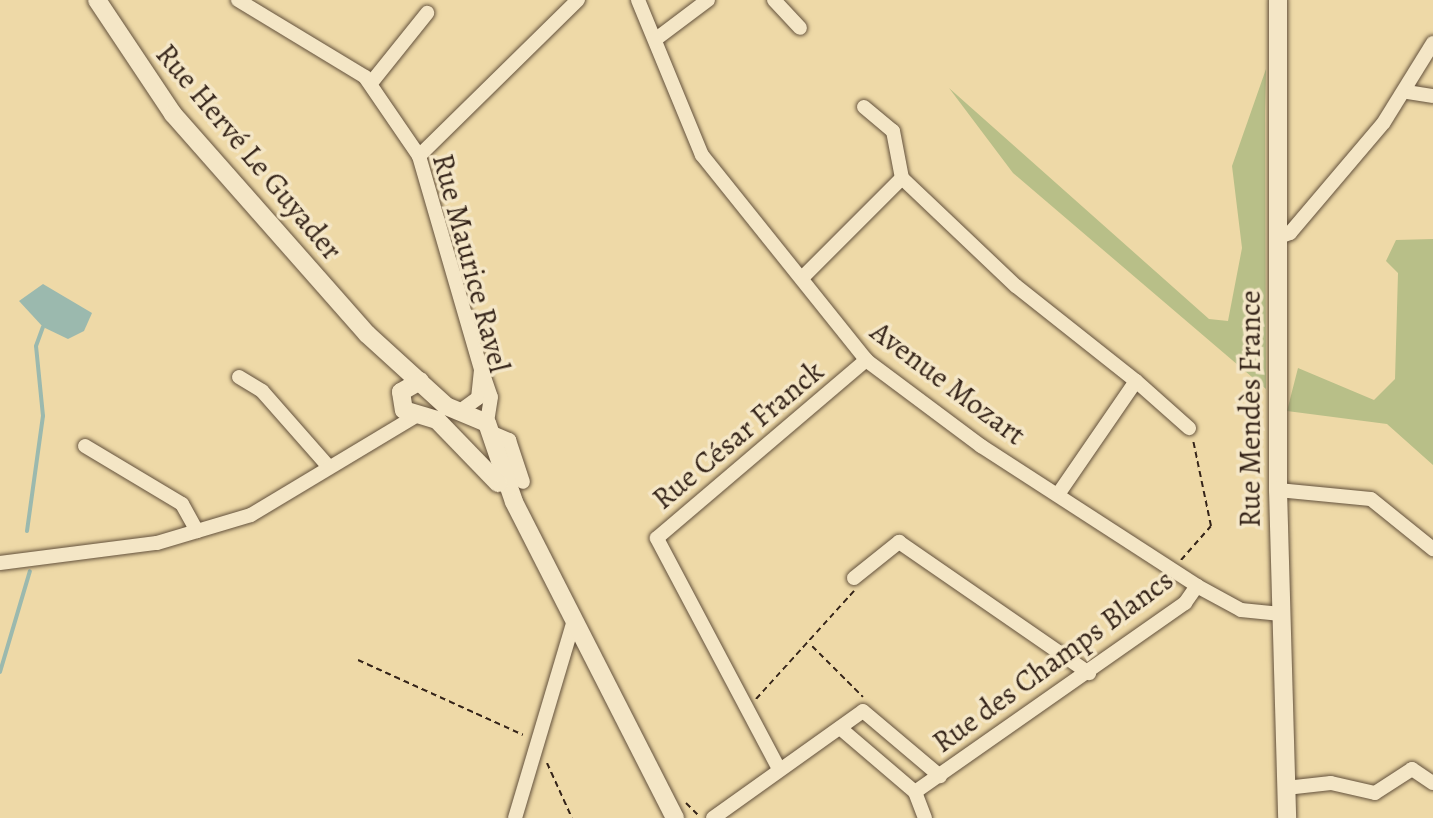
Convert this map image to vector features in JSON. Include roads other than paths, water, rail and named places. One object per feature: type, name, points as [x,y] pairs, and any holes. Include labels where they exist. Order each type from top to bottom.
[{"type":"street","name":"Rue Hervé Le Guyader","points":[[97,0],[129,54],[220,170],[367,334],[434,394]]},
{"type":"street","points":[[106,0],[129,54]]},
{"type":"street","name":"Rue Maurice Ravel","points":[[238,0],[337,54],[371,83],[419,156],[481,370],[478,398],[460,411]]},
{"type":"street","points":[[419,156],[578,0]]},
{"type":"street","points":[[656,39],[708,0]]},
{"type":"street","points":[[774,0],[800,28]]},
{"type":"street","name":"Rue Mendès France","points":[[1278,0],[1278,490],[1287,818]]},
{"type":"street","name":"Avenue Mozart","points":[[635,1],[656,39],[702,155],[866,360],[1197,586],[1241,610],[1281,614]]},
{"type":"street","points":[[371,83],[427,13]]},
{"type":"street","points":[[1279,237],[1306,217],[1407,92],[1433,43]]},
{"type":"street","points":[[1407,92],[1433,96]]},
{"type":"street","points":[[864,107],[893,131],[902,178],[1016,286],[1136,381],[1189,428]]},
{"type":"street","points":[[802,278],[902,178]]},
{"type":"street","name":"Rue Hervé Le Guyader","points":[[367,334],[401,398]]},
{"type":"street","name":"Rue César Franck","points":[[778,767],[657,538],[866,360]]},
{"type":"street","points":[[481,370],[491,397],[488,432],[514,502],[671,809],[685,818]]},
{"type":"street","points":[[239,377],[262,391],[329,467]]},
{"type":"street","points":[[379,434],[401,398],[420,381]]},
{"type":"street","points":[[1059,493],[1136,381]]},
{"type":"street","points":[[0,563],[197,531],[251,515],[379,434],[419,416],[434,394],[488,432],[509,440],[523,482]]},
{"type":"street","points":[[401,398],[419,416],[437,420],[514,502]]},
{"type":"street","points":[[466,449],[488,432]]},
{"type":"street","points":[[85,446],[182,504],[197,531]]},
{"type":"street","points":[[1278,490],[1371,499],[1433,549]]},
{"type":"street","points":[[854,578],[899,542],[1089,673]]},
{"type":"street","name":"Rue des Champs Blancs","points":[[915,792],[1185,603],[1197,586]]},
{"type":"street","points":[[515,818],[574,620]]},
{"type":"street","name":"Rue des Champs Blancs","points":[[840,728],[863,711],[940,776]]},
{"type":"street","points":[[713,818],[778,767],[840,728],[915,792],[925,818]]},
{"type":"street","points":[[1286,788],[1331,783],[1375,793],[1412,769],[1433,783]]},
{"type":"water","points":[[43,284],[92,313],[84,331],[68,339],[43,327],[19,301]]},
{"type":"waterway","points":[[27,531],[43,416],[36,346],[43,327]]},
{"type":"waterway","points":[[0,672],[30,571]]}]
